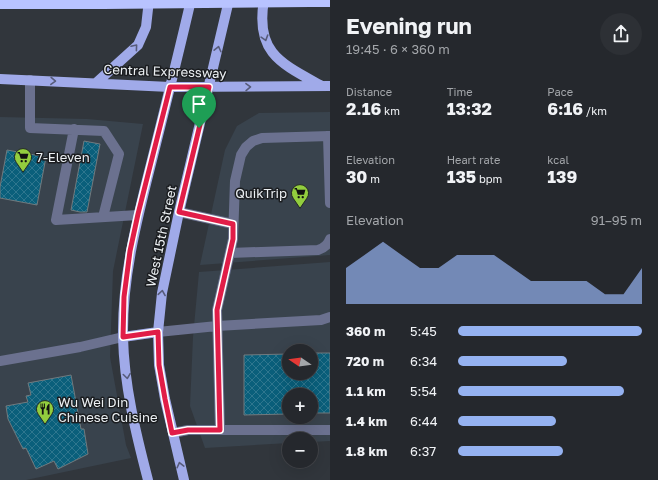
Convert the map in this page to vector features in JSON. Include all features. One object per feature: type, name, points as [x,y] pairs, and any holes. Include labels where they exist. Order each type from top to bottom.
[{"type":"highway","points":[[0,3],[330,0]]},
{"type":"main road","points":[[96,83],[138,45],[146,27],[149,0]]},
{"type":"main road","name":"West 15th Street","points":[[148,480],[132,409],[125,360],[123,337],[124,297],[130,251],[138,214],[191,0]]},
{"type":"main road","name":"West 15th Street","points":[[184,480],[172,433],[159,365],[158,332],[162,293],[179,212],[229,0]]},
{"type":"main road","points":[[264,0],[261,16],[263,35],[268,48],[280,62],[326,86]]},
{"type":"main road","name":"Central Expressway","points":[[0,79],[170,87],[326,86]]},
{"type":"main road","points":[[123,337],[158,332]]},
{"type":"lane","points":[[30,80],[30,128],[104,131],[119,154],[103,217]]},
{"type":"lane","points":[[74,129],[56,220],[138,214]]},
{"type":"lane","points":[[220,430],[217,310],[233,239],[234,190],[241,155],[253,140],[262,138],[329,136],[330,203]]},
{"type":"lane","points":[[179,212],[233,224]]},
{"type":"lane","points":[[230,253],[318,250],[324,248],[329,243],[330,239]]},
{"type":"lane","points":[[158,332],[217,326],[321,320],[330,317]]},
{"type":"lane","points":[[0,361],[80,347],[123,337]]},
{"type":"lane","points":[[172,433],[188,430],[330,430]]},
{"type":"shaded area","points":[[330,112],[330,255],[200,265],[225,150],[237,126],[259,113]]},
{"type":"shaded area","points":[[0,117],[87,119],[143,124],[113,271],[110,357],[126,445],[131,458],[26,480],[0,480]]},
{"type":"shaded area","points":[[330,262],[330,441],[318,442],[318,432],[282,432],[282,443],[205,448],[190,406],[193,337],[199,272]]},
{"type":"building","points":[[84,141],[100,144],[87,212],[80,212],[71,210]]},
{"type":"building","name":"7-Eleven","points":[[7,150],[46,157],[37,205],[0,198],[0,187]]},
{"type":"building","points":[[318,353],[330,353],[330,413],[318,413],[318,388],[282,388],[282,414],[244,415],[244,355],[282,354],[282,380],[318,380]]},
{"type":"building","name":"Wu Wei Din Chinese Cuisine","points":[[71,375],[81,429],[84,429],[88,454],[58,469],[54,461],[36,469],[26,448],[23,449],[8,419],[6,406],[28,402],[26,396],[31,395],[28,383]]},
{"type":"place","name":"7-Eleven","points":[[23,172]]},
{"type":"place","name":"QuikTrip","points":[[300,208]]},
{"type":"place","name":"Wu Wei Din Chinese Cuisine","points":[[45,424]]},
{"type":"route","points":[[170,87],[209,87],[199,128],[179,212],[233,224],[233,239],[217,310],[220,430],[188,430],[172,433],[159,365],[158,332],[123,337],[124,297],[130,251],[138,214],[170,87]]}]
